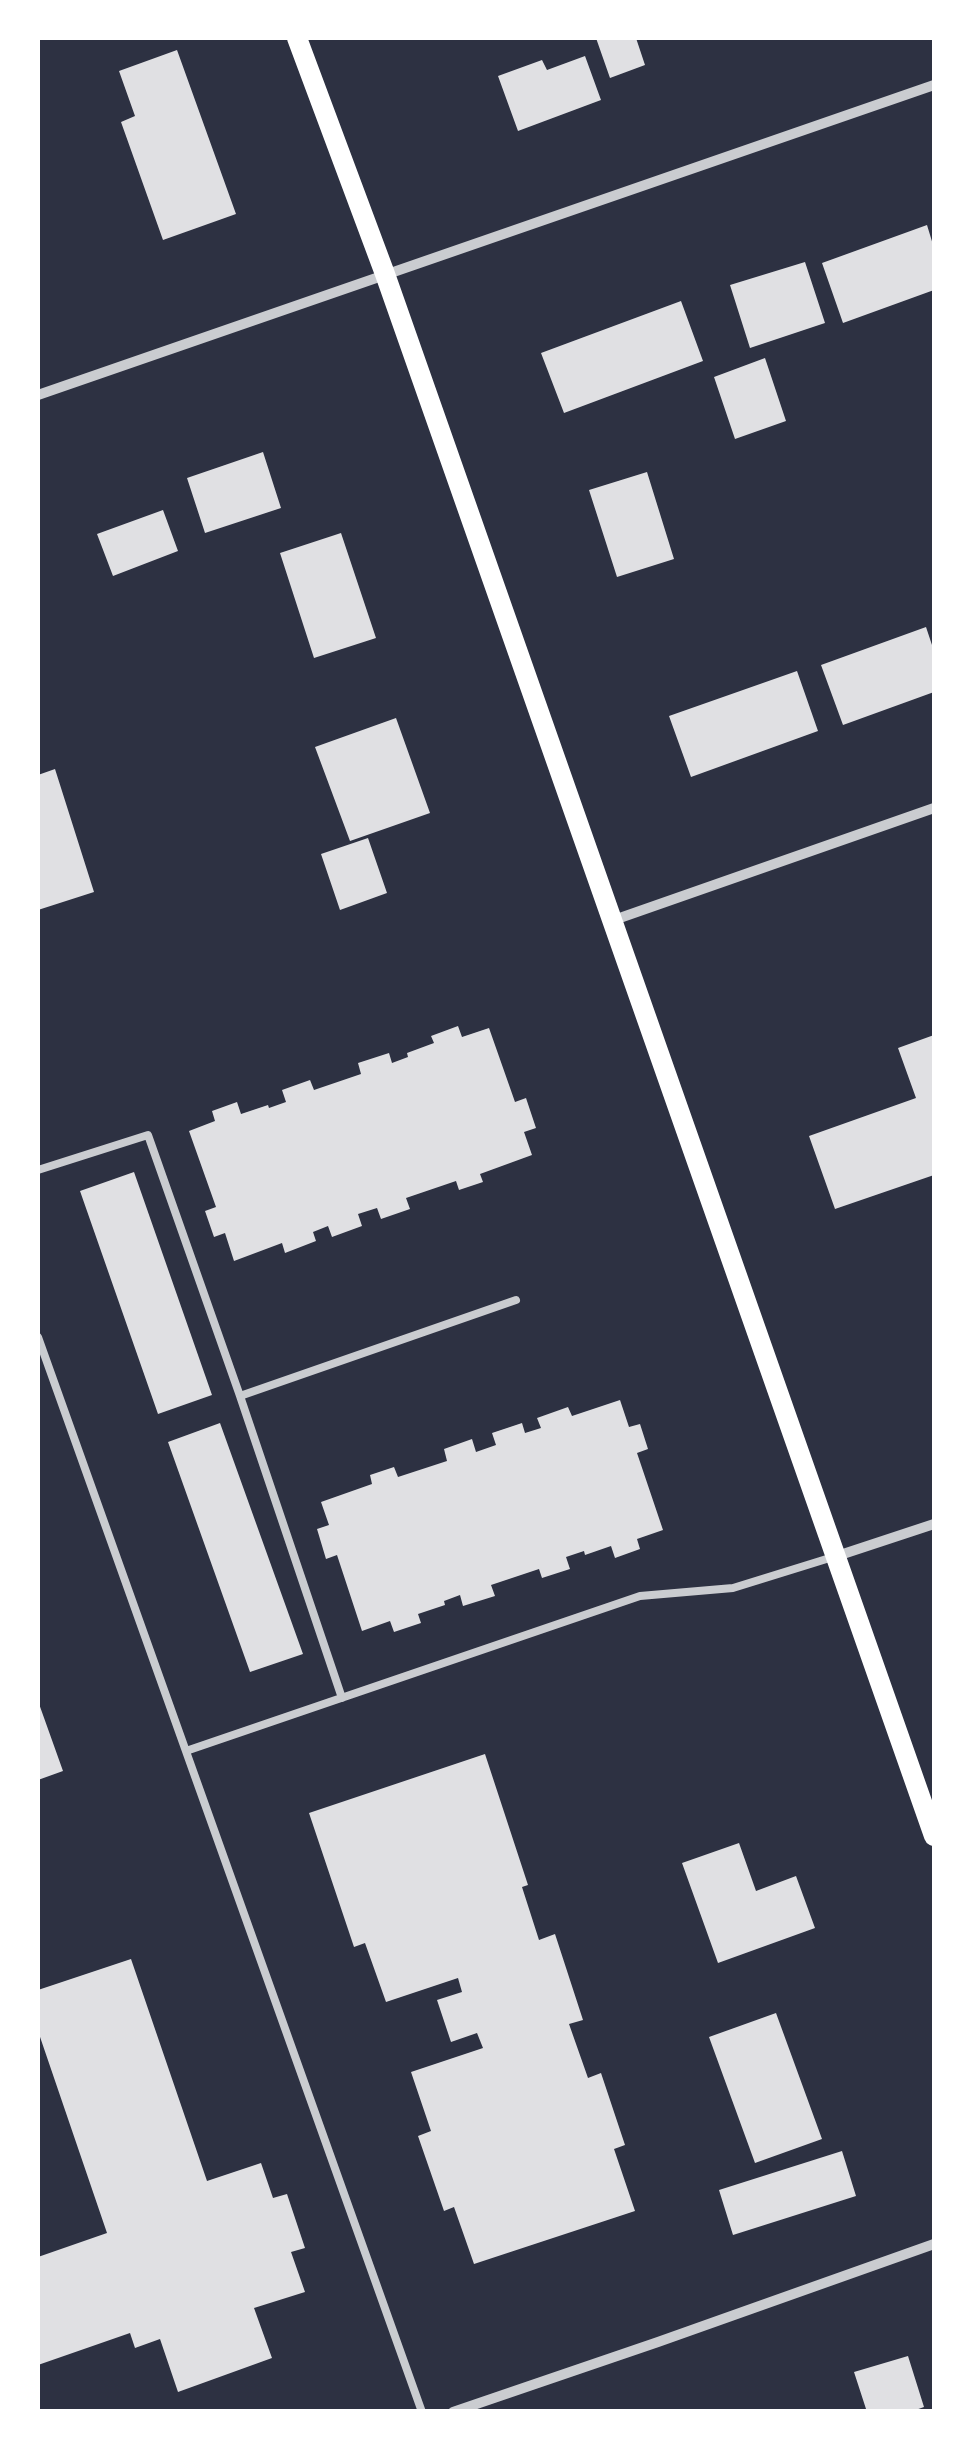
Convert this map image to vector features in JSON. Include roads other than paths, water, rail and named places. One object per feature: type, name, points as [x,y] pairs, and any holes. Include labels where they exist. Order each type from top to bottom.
[{"type":"main road","points":[[297,38],[614,920],[934,1836]]},
{"type":"street","points":[[38,394],[934,85]]},
{"type":"street","points":[[614,920],[934,808]]},
{"type":"street","points":[[838,1556],[934,1524]]},
{"type":"street","points":[[453,2412],[934,2244]]},
{"type":"lane","points":[[38,1170],[148,1135],[342,1698]]},
{"type":"lane","points":[[240,1396],[516,1300]]},
{"type":"lane","points":[[38,1336],[422,2412]]},
{"type":"lane","points":[[186,1751],[640,1596],[733,1588],[838,1556]]}]
